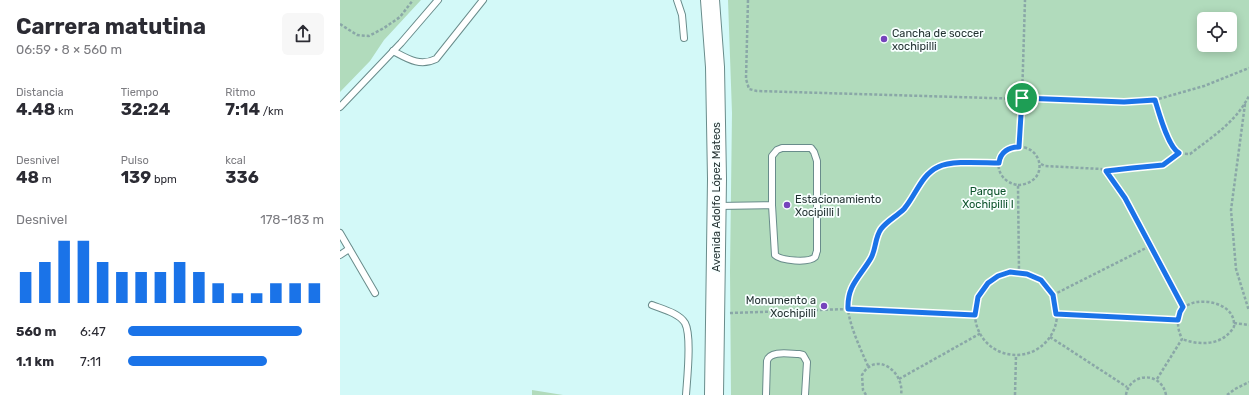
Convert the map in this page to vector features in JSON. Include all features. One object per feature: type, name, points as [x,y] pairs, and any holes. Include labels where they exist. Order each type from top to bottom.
[{"type":"street","name":"Avenida Adolfo López Mateos","points":[[710,0],[715,67],[717,206],[714,395]]},
{"type":"lane","points":[[340,106],[438,0]]},
{"type":"lane","points":[[393,50],[418,63],[430,62],[436,59],[483,0]]},
{"type":"lane","points":[[677,0],[682,15],[684,38]]},
{"type":"lane","points":[[782,148],[811,148],[817,161],[816,256],[808,260],[794,260],[782,259],[775,255],[772,205],[772,156],[777,150],[782,148]]},
{"type":"lane","points":[[717,206],[772,205]]},
{"type":"lane","points":[[340,232],[375,293]]},
{"type":"lane","points":[[340,254],[349,249]]},
{"type":"lane","points":[[652,305],[678,317],[684,322],[687,331],[688,356],[686,395]]},
{"type":"lane","points":[[766,395],[767,361],[768,357],[773,354],[803,355],[807,362],[805,395]]},
{"type":"path","points":[[340,24],[356,35],[369,36],[400,17],[413,0]]},
{"type":"path","points":[[748,0],[745,70],[747,86],[752,90],[847,95],[1022,98],[1124,102],[1155,100],[1204,86],[1249,68]]},
{"type":"path","points":[[1019,147],[1025,0]]},
{"type":"path","points":[[1155,100],[1162,123],[1172,146],[1179,153],[1190,154],[1230,124],[1249,96]]},
{"type":"path","points":[[1245,104],[1230,210],[1236,269],[1249,311]]},
{"type":"path","points":[[1019,147],[1033,152],[1040,164],[1039,172],[1034,179],[1023,185],[1018,185],[1009,183],[1002,177],[999,170],[999,163],[1002,154],[1008,149],[1019,147]]},
{"type":"path","points":[[1040,164],[1045,166],[1101,169],[1106,171],[1163,165],[1179,153]]},
{"type":"path","points":[[868,366],[858,343],[848,309],[848,300],[850,290],[871,258],[880,230],[904,208],[931,171],[945,164],[999,163]]},
{"type":"path","points":[[1106,171],[1125,198],[1183,307]]},
{"type":"path","points":[[1018,185],[1019,273]]},
{"type":"path","points":[[1053,295],[1150,246]]},
{"type":"path","points":[[1010,272],[1027,274],[1041,280],[1053,295],[1056,314],[1050,337],[1040,347],[1031,352],[1016,355],[1000,352],[988,344],[976,325],[975,315],[978,297],[988,283],[998,276],[1010,272]]},
{"type":"path","points":[[1197,302],[1209,302],[1224,307],[1231,313],[1234,323],[1233,329],[1227,337],[1204,343],[1182,339],[1178,331],[1178,320],[1183,307],[1197,302]]},
{"type":"path","points":[[715,312],[848,309],[975,315]]},
{"type":"path","points":[[1056,314],[1178,320]]},
{"type":"path","points":[[1234,323],[1249,325]]},
{"type":"path","points":[[899,379],[981,333]]},
{"type":"path","points":[[1050,337],[1128,387]]},
{"type":"path","points":[[1157,379],[1182,339]]},
{"type":"path","points":[[1015,395],[1016,355]]},
{"type":"path","points":[[866,395],[863,390],[861,378],[868,366],[873,364],[881,364],[889,367],[895,372],[901,384],[901,395]]},
{"type":"path","points":[[1126,395],[1128,387],[1136,380],[1150,377],[1157,379],[1164,387],[1166,395]]},
{"type":"path","points":[[1227,395],[1249,382]]},
{"type":"green space","points":[[340,0],[421,0],[384,40],[370,61],[340,92]]},
{"type":"green space","name":"Parque Xochipilli I","points":[[728,0],[1249,0],[1249,395],[731,395],[730,271],[732,113]]},
{"type":"green space","points":[[532,390],[563,395],[532,395]]},
{"type":"place","name":"Cancha de soccer xochipilli","points":[[884,39]]},
{"type":"place","name":"Estacionamiento Xocipilli I","points":[[787,205]]},
{"type":"place","name":"Monumento a Xochipilli","points":[[824,306]]},
{"type":"route","points":[[1022,98],[1124,102],[1155,100],[1162,123],[1172,146],[1179,153],[1163,165],[1106,171],[1125,198],[1183,307],[1178,320],[1056,314],[1053,295],[1041,280],[1027,274],[1010,272],[998,276],[988,283],[978,297],[975,315],[848,309],[850,290],[871,258],[880,230],[904,208],[931,171],[945,164],[999,163],[1002,154],[1008,149],[1019,147],[1022,98]]}]
